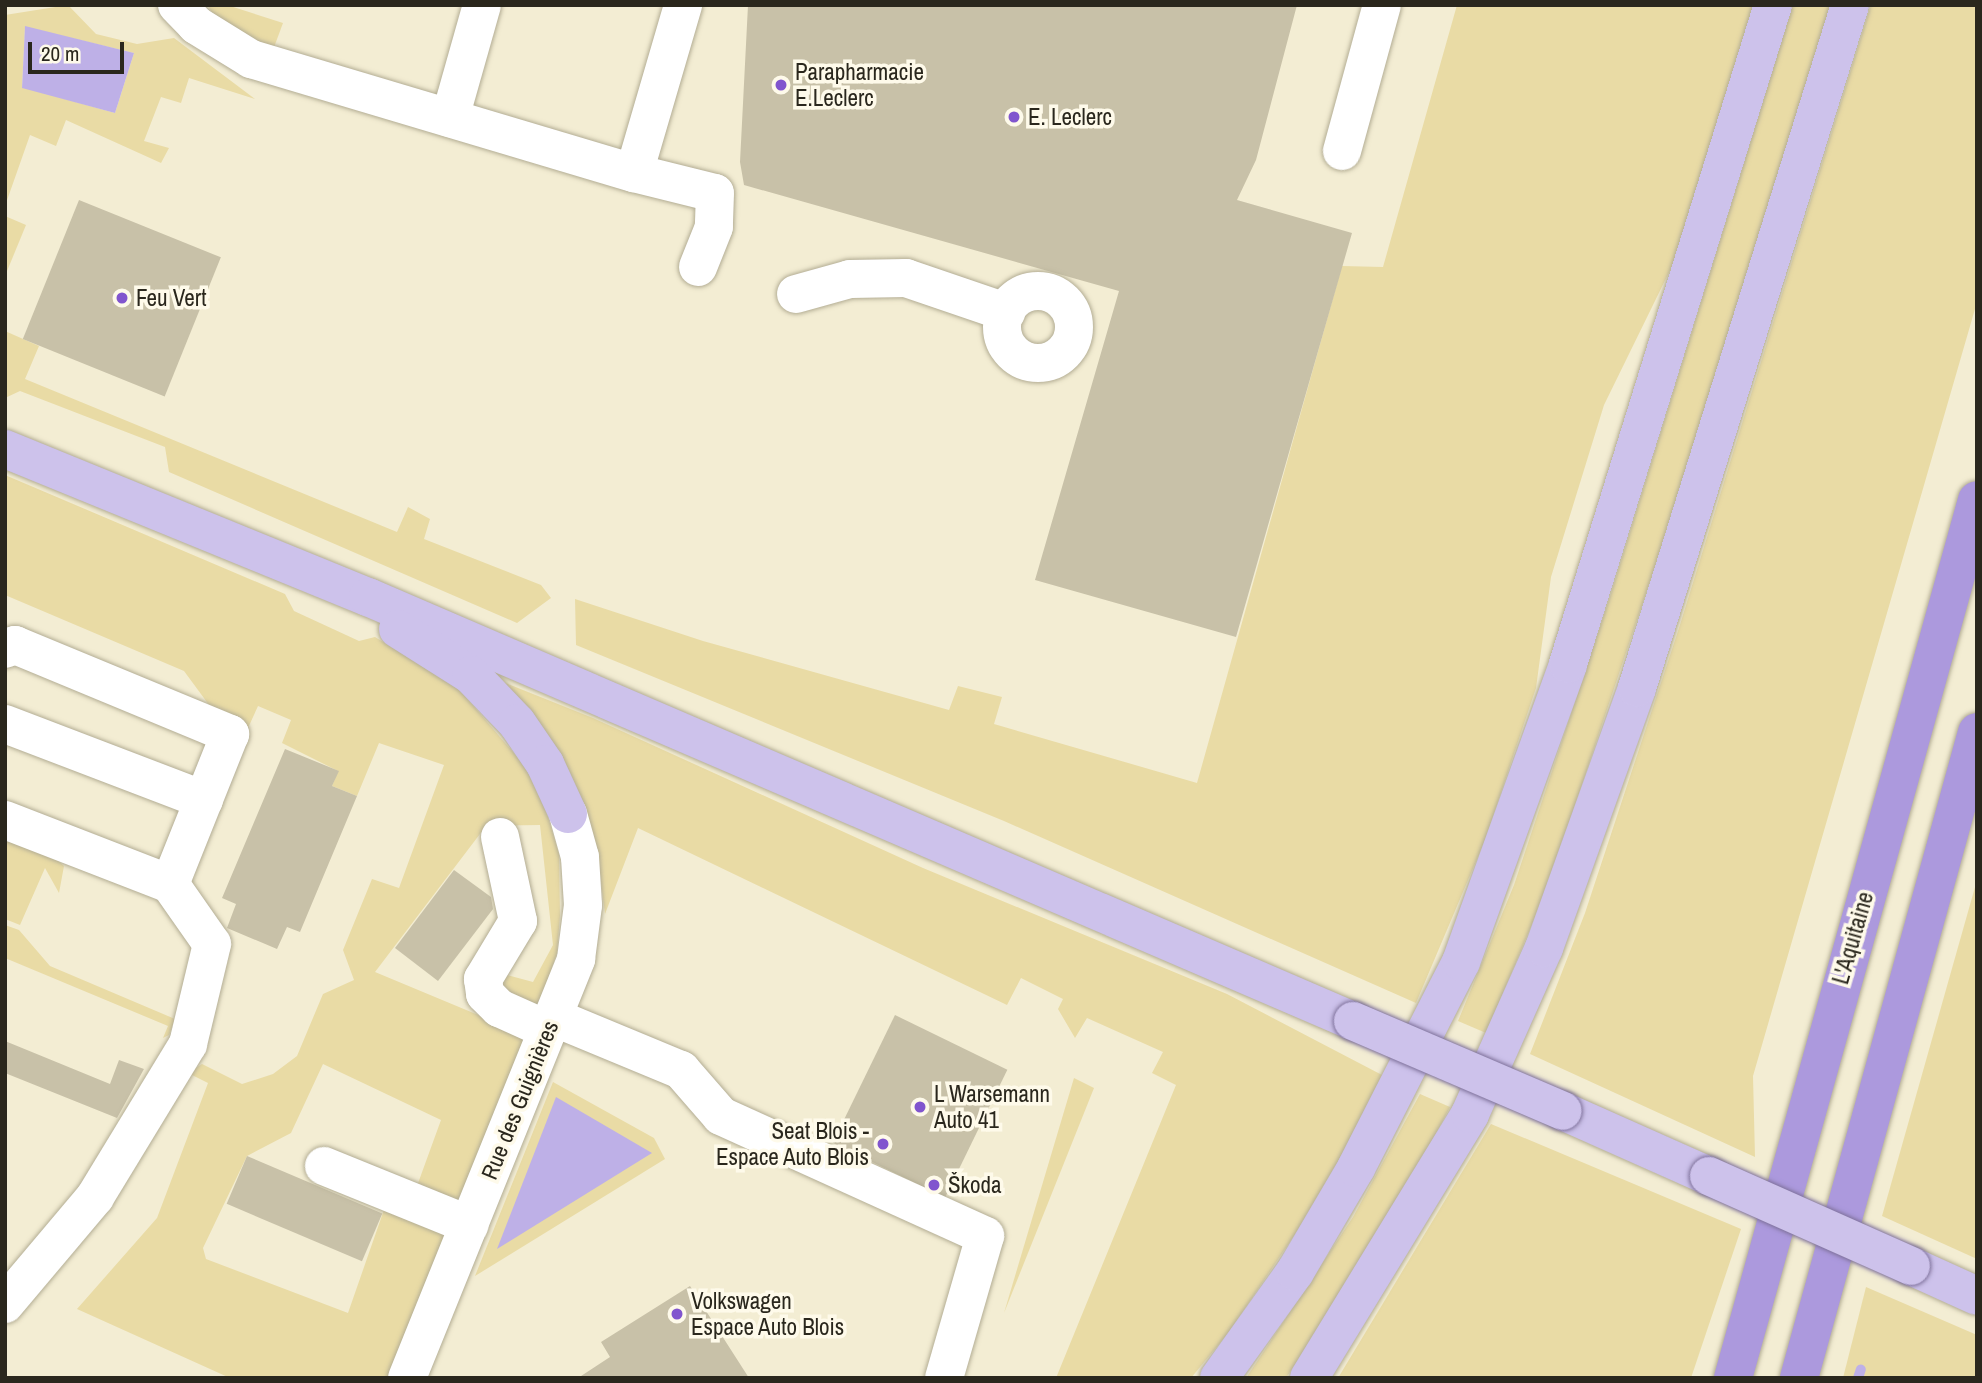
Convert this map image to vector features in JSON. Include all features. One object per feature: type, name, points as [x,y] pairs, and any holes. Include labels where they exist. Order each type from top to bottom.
[{"type":"highway","name":"L'Aquitaine","points":[[1733,1378],[1977,499]]},
{"type":"highway","points":[[1799,1378],[1977,732]]},
{"type":"main road","points":[[1219,1378],[1295,1272],[1356,1168],[1461,962],[1568,664],[1773,5]]},
{"type":"main road","points":[[1309,1378],[1470,1114],[1544,948],[1637,688],[1850,5]]},
{"type":"main road","points":[[5,449],[368,597],[1563,1111],[1977,1296]]},
{"type":"main road","points":[[368,597],[405,637],[471,674],[517,723],[545,764],[568,814]]},
{"type":"street","points":[[177,5],[205,32],[251,59],[634,173],[715,193],[714,228],[698,267]]},
{"type":"street","points":[[450,118],[482,5]]},
{"type":"street","points":[[634,173],[683,5]]},
{"type":"street","points":[[1342,151],[1382,5]]},
{"type":"street","points":[[796,293],[850,279],[906,278],[1006,312]]},
{"type":"street","points":[[5,649],[15,645],[230,734],[170,884]]},
{"type":"street","points":[[5,724],[204,800]]},
{"type":"street","name":"Rue des Guignières","points":[[407,1378],[576,959],[583,893],[580,857],[568,814]]},
{"type":"street","points":[[5,820],[170,884],[212,944],[188,1044],[95,1197],[5,1304]]},
{"type":"street","points":[[500,837],[518,921],[483,979],[485,994],[499,1009],[681,1069],[721,1116],[985,1236],[944,1378]]},
{"type":"street","points":[[324,1166],[469,1225]]},
{"type":"shaded area","points":[[68,5],[96,34],[137,44],[174,38],[255,99],[189,78],[181,103],[161,97],[144,141],[169,148],[161,163],[66,120],[56,146],[30,135],[5,206],[5,15]],"holes":[[[25,27],[134,53],[115,113],[22,87]]]},
{"type":"shaded area","points":[[208,5],[227,5],[283,23],[273,50],[217,23]]},
{"type":"shaded area","points":[[1457,5],[1754,5],[1677,256],[1604,405],[1551,577],[1536,688],[1485,840],[1416,1003],[1004,821],[576,645],[575,599],[703,641],[949,710],[958,686],[1002,697],[994,724],[1197,783],[1342,266],[1383,267]]},
{"type":"shaded area","points":[[1793,5],[1831,5],[1654,569],[1548,886],[1486,1033],[1458,1021],[1514,885],[1610,597]]},
{"type":"shaded area","points":[[1871,5],[1977,5],[1977,302],[1753,1076],[1755,1157],[1530,1054],[1585,913],[1679,628]]},
{"type":"shaded area","points":[[25,26],[134,53],[115,113],[22,88]]},
{"type":"shaded area","points":[[5,216],[26,225],[5,276]]},
{"type":"shaded area","points":[[5,331],[39,346],[25,379],[397,532],[408,507],[430,519],[424,539],[541,585],[551,598],[517,623],[169,472],[165,447],[20,391],[5,398]]},
{"type":"shaded area","points":[[5,475],[285,594],[294,611],[359,641],[375,637],[458,688],[524,765],[544,804],[559,854],[560,916],[557,953],[536,1014],[518,1007],[500,981],[503,974],[533,982],[553,945],[540,825],[486,826],[375,972],[531,1037],[467,1196],[456,1202],[417,1186],[441,1120],[323,1064],[291,1133],[247,1156],[203,1248],[206,1259],[348,1313],[386,1204],[448,1231],[392,1378],[230,1378],[77,1309],[157,1218],[208,1083],[188,1073],[202,1064],[242,1084],[273,1074],[297,1056],[323,994],[354,980],[343,950],[372,879],[399,888],[444,765],[379,743],[357,796],[332,786],[338,771],[282,743],[291,720],[258,706],[248,728],[212,709],[184,671],[5,595]]},
{"type":"shaded area","points":[[488,676],[593,718],[923,868],[1227,994],[1382,1075],[1326,1188],[1229,1332],[1191,1378],[1056,1378],[1176,1085],[1152,1073],[1163,1052],[1087,1018],[1075,1038],[1058,1009],[1063,999],[1021,978],[1007,1005],[638,828],[605,914],[599,866]]},
{"type":"shaded area","points":[[5,836],[53,856],[64,866],[59,893],[45,868],[20,925],[5,919]]},
{"type":"shaded area","points":[[1977,880],[1977,1259],[1882,1216]]},
{"type":"shaded area","points":[[5,925],[19,930],[50,966],[175,1019],[169,1035],[163,1038],[168,1026],[5,958]]},
{"type":"shaded area","points":[[1074,1078],[1094,1088],[1004,1313]]},
{"type":"shaded area","points":[[553,1082],[654,1138],[665,1159],[475,1276]]},
{"type":"shaded area","points":[[1420,1094],[1450,1107],[1387,1226],[1286,1378],[1246,1378],[1353,1217]]},
{"type":"shaded area","points":[[556,1097],[652,1153],[497,1249]]},
{"type":"shaded area","points":[[1491,1124],[1741,1229],[1691,1378],[1338,1378]]},
{"type":"shaded area","points":[[1866,1287],[1977,1335],[1977,1378],[1843,1378]]},
{"type":"building","points":[[748,5],[1297,5],[1256,160],[1237,200],[1352,233],[1236,637],[1035,580],[1119,291],[744,185],[740,162]]},
{"type":"building","name":"Feu Vert","points":[[79,200],[221,257],[165,396],[23,339]]},
{"type":"building","points":[[285,749],[339,771],[332,786],[357,796],[300,932],[287,927],[277,949],[227,928],[236,904],[222,898]]},
{"type":"building","points":[[454,870],[491,897],[493,909],[438,981],[395,948]]},
{"type":"building","name":"L Warsemann Auto 41","points":[[895,1015],[1007,1070],[945,1197],[833,1143]]},
{"type":"building","points":[[5,1041],[110,1084],[119,1060],[144,1069],[117,1118],[5,1073]]},
{"type":"building","points":[[247,1156],[382,1213],[362,1261],[227,1204]]},
{"type":"building","name":"Volkswagen Espace Auto Blois","points":[[690,1286],[749,1378],[578,1378],[610,1357],[601,1342]]},
{"type":"waterway","points":[[1858,1378],[1861,1369]]},
{"type":"place","name":"Parapharmacie E.Leclerc","points":[[781,85]]},
{"type":"place","name":"E. Leclerc","points":[[1014,117]]},
{"type":"place","name":"Feu Vert","points":[[122,298]]},
{"type":"place","name":"L Warsemann Auto 41","points":[[920,1107]]},
{"type":"place","name":"Seat Blois - Espace Auto Blois","points":[[883,1144]]},
{"type":"place","name":"Škoda","points":[[934,1185]]},
{"type":"place","name":"Volkswagen Espace Auto Blois","points":[[677,1314]]}]
